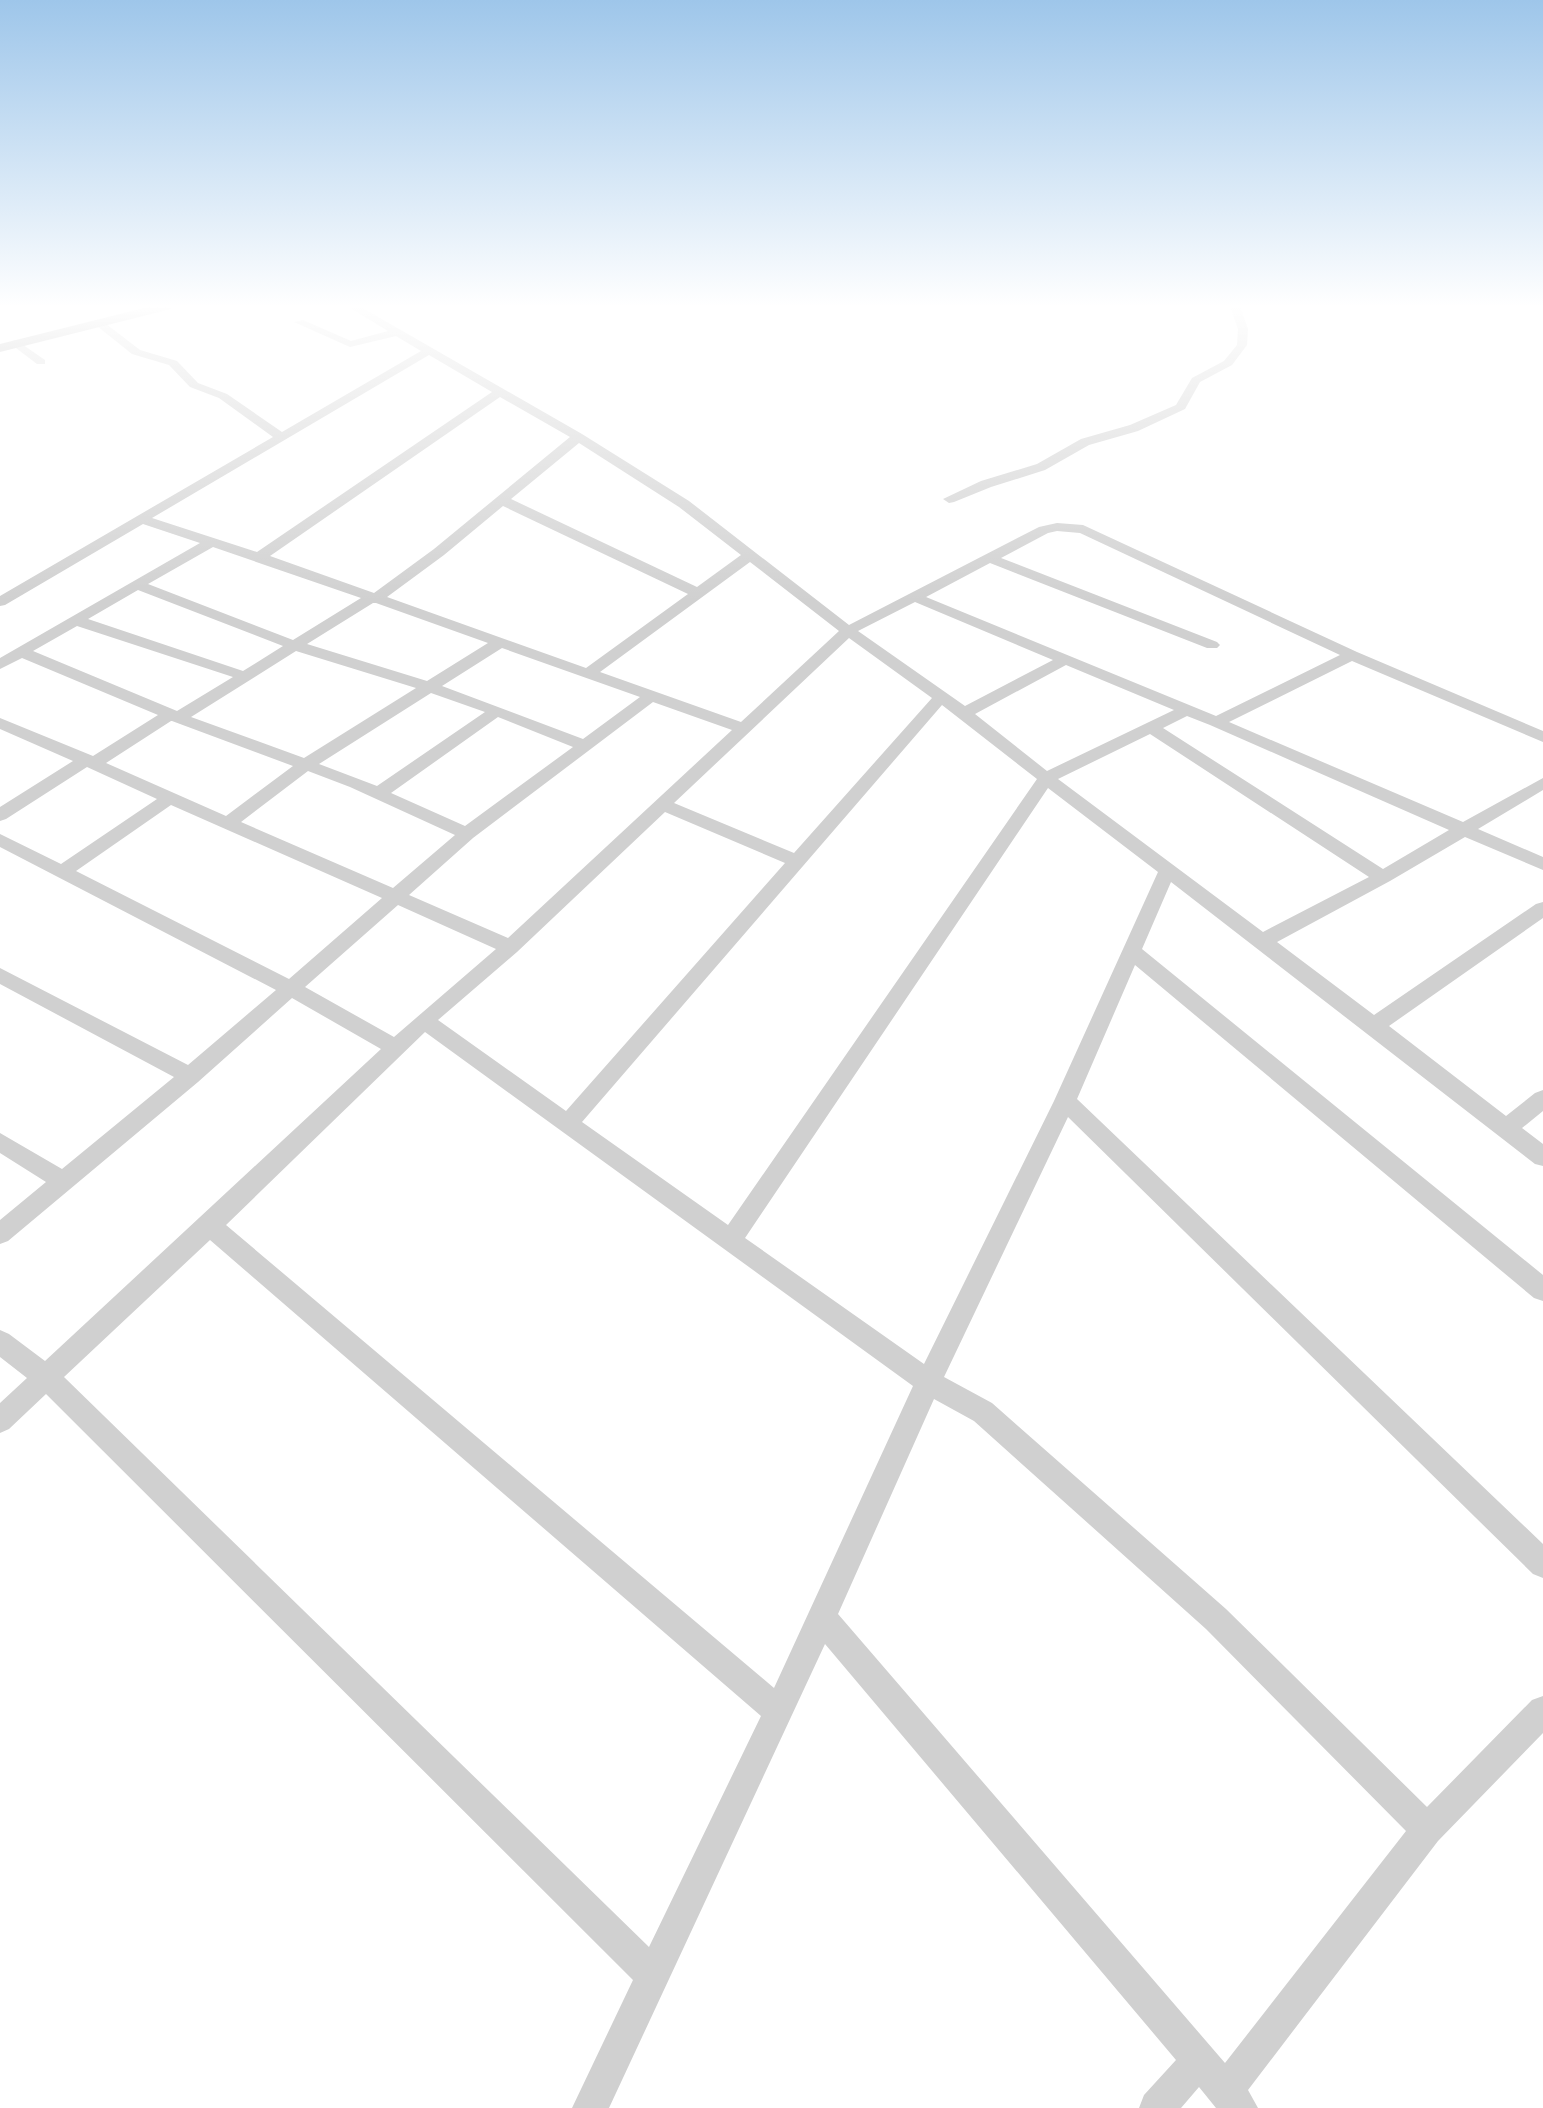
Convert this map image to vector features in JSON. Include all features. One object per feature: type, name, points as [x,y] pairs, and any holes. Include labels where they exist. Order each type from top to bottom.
[{"type":"street","points":[[235,404],[281,437]]},
{"type":"street","points":[[0,602],[337,404]]},
{"type":"street","points":[[259,557],[482,404]]},
{"type":"street","points":[[521,404],[684,504],[848,630],[964,713],[1167,871],[1374,1026],[1543,1157]]},
{"type":"street","points":[[949,499],[986,484],[1041,467],[1085,442],[1134,428],[1182,404]]},
{"type":"street","points":[[0,815],[296,646],[373,598],[439,552],[578,437]]},
{"type":"street","points":[[502,500],[696,592]]},
{"type":"street","points":[[141,519],[259,557],[742,728]]},
{"type":"street","points":[[0,1420],[210,1225],[424,1021],[510,947],[848,630],[1044,530],[1057,526],[1083,529],[1352,655],[1543,737]]},
{"type":"street","points":[[0,664],[213,542]]},
{"type":"street","points":[[589,674],[696,592],[750,555]]},
{"type":"street","points":[[990,558],[1212,645]]},
{"type":"street","points":[[135,585],[296,646],[496,711],[585,746]]},
{"type":"street","points":[[914,597],[1216,722],[1543,864]]},
{"type":"street","points":[[75,620],[244,676]]},
{"type":"street","points":[[228,823],[305,765],[499,643]]},
{"type":"street","points":[[21,652],[175,716],[379,793],[467,834]]},
{"type":"street","points":[[1216,722],[1352,655]]},
{"type":"street","points":[[964,713],[1065,660]]},
{"type":"street","points":[[0,1234],[190,1076],[467,834],[650,697]]},
{"type":"street","points":[[567,1124],[941,697]]},
{"type":"street","points":[[379,793],[496,711]]},
{"type":"street","points":[[730,1241],[1046,778],[1152,729],[1185,711]]},
{"type":"street","points":[[0,723],[510,947]]},
{"type":"street","points":[[1152,729],[1383,878]]},
{"type":"street","points":[[1261,942],[1383,878],[1543,783]]},
{"type":"street","points":[[62,872],[171,797]]},
{"type":"street","points":[[661,804],[798,861]]},
{"type":"street","points":[[0,840],[290,988],[396,1048]]},
{"type":"street","points":[[590,2108],[779,1712],[928,1382],[1065,1101],[1167,871]]},
{"type":"street","points":[[1374,1026],[1543,909]]},
{"type":"street","points":[[1132,951],[1543,1290]]},
{"type":"street","points":[[0,975],[190,1076]]},
{"type":"street","points":[[424,1021],[928,1382],[983,1412],[1216,1619],[1427,1830]]},
{"type":"street","points":[[1506,1128],[1543,1099]]},
{"type":"street","points":[[1065,1101],[1543,1564]]},
{"type":"street","points":[[0,1142],[62,1181]]},
{"type":"street","points":[[210,1225],[779,1712]]},
{"type":"street","points":[[0,1342],[46,1377],[653,1975]]},
{"type":"street","points":[[821,1617],[1198,2061],[1233,2099],[1427,1830],[1543,1711]]},
{"type":"street","points":[[1157,2108],[1198,2061]]}]
